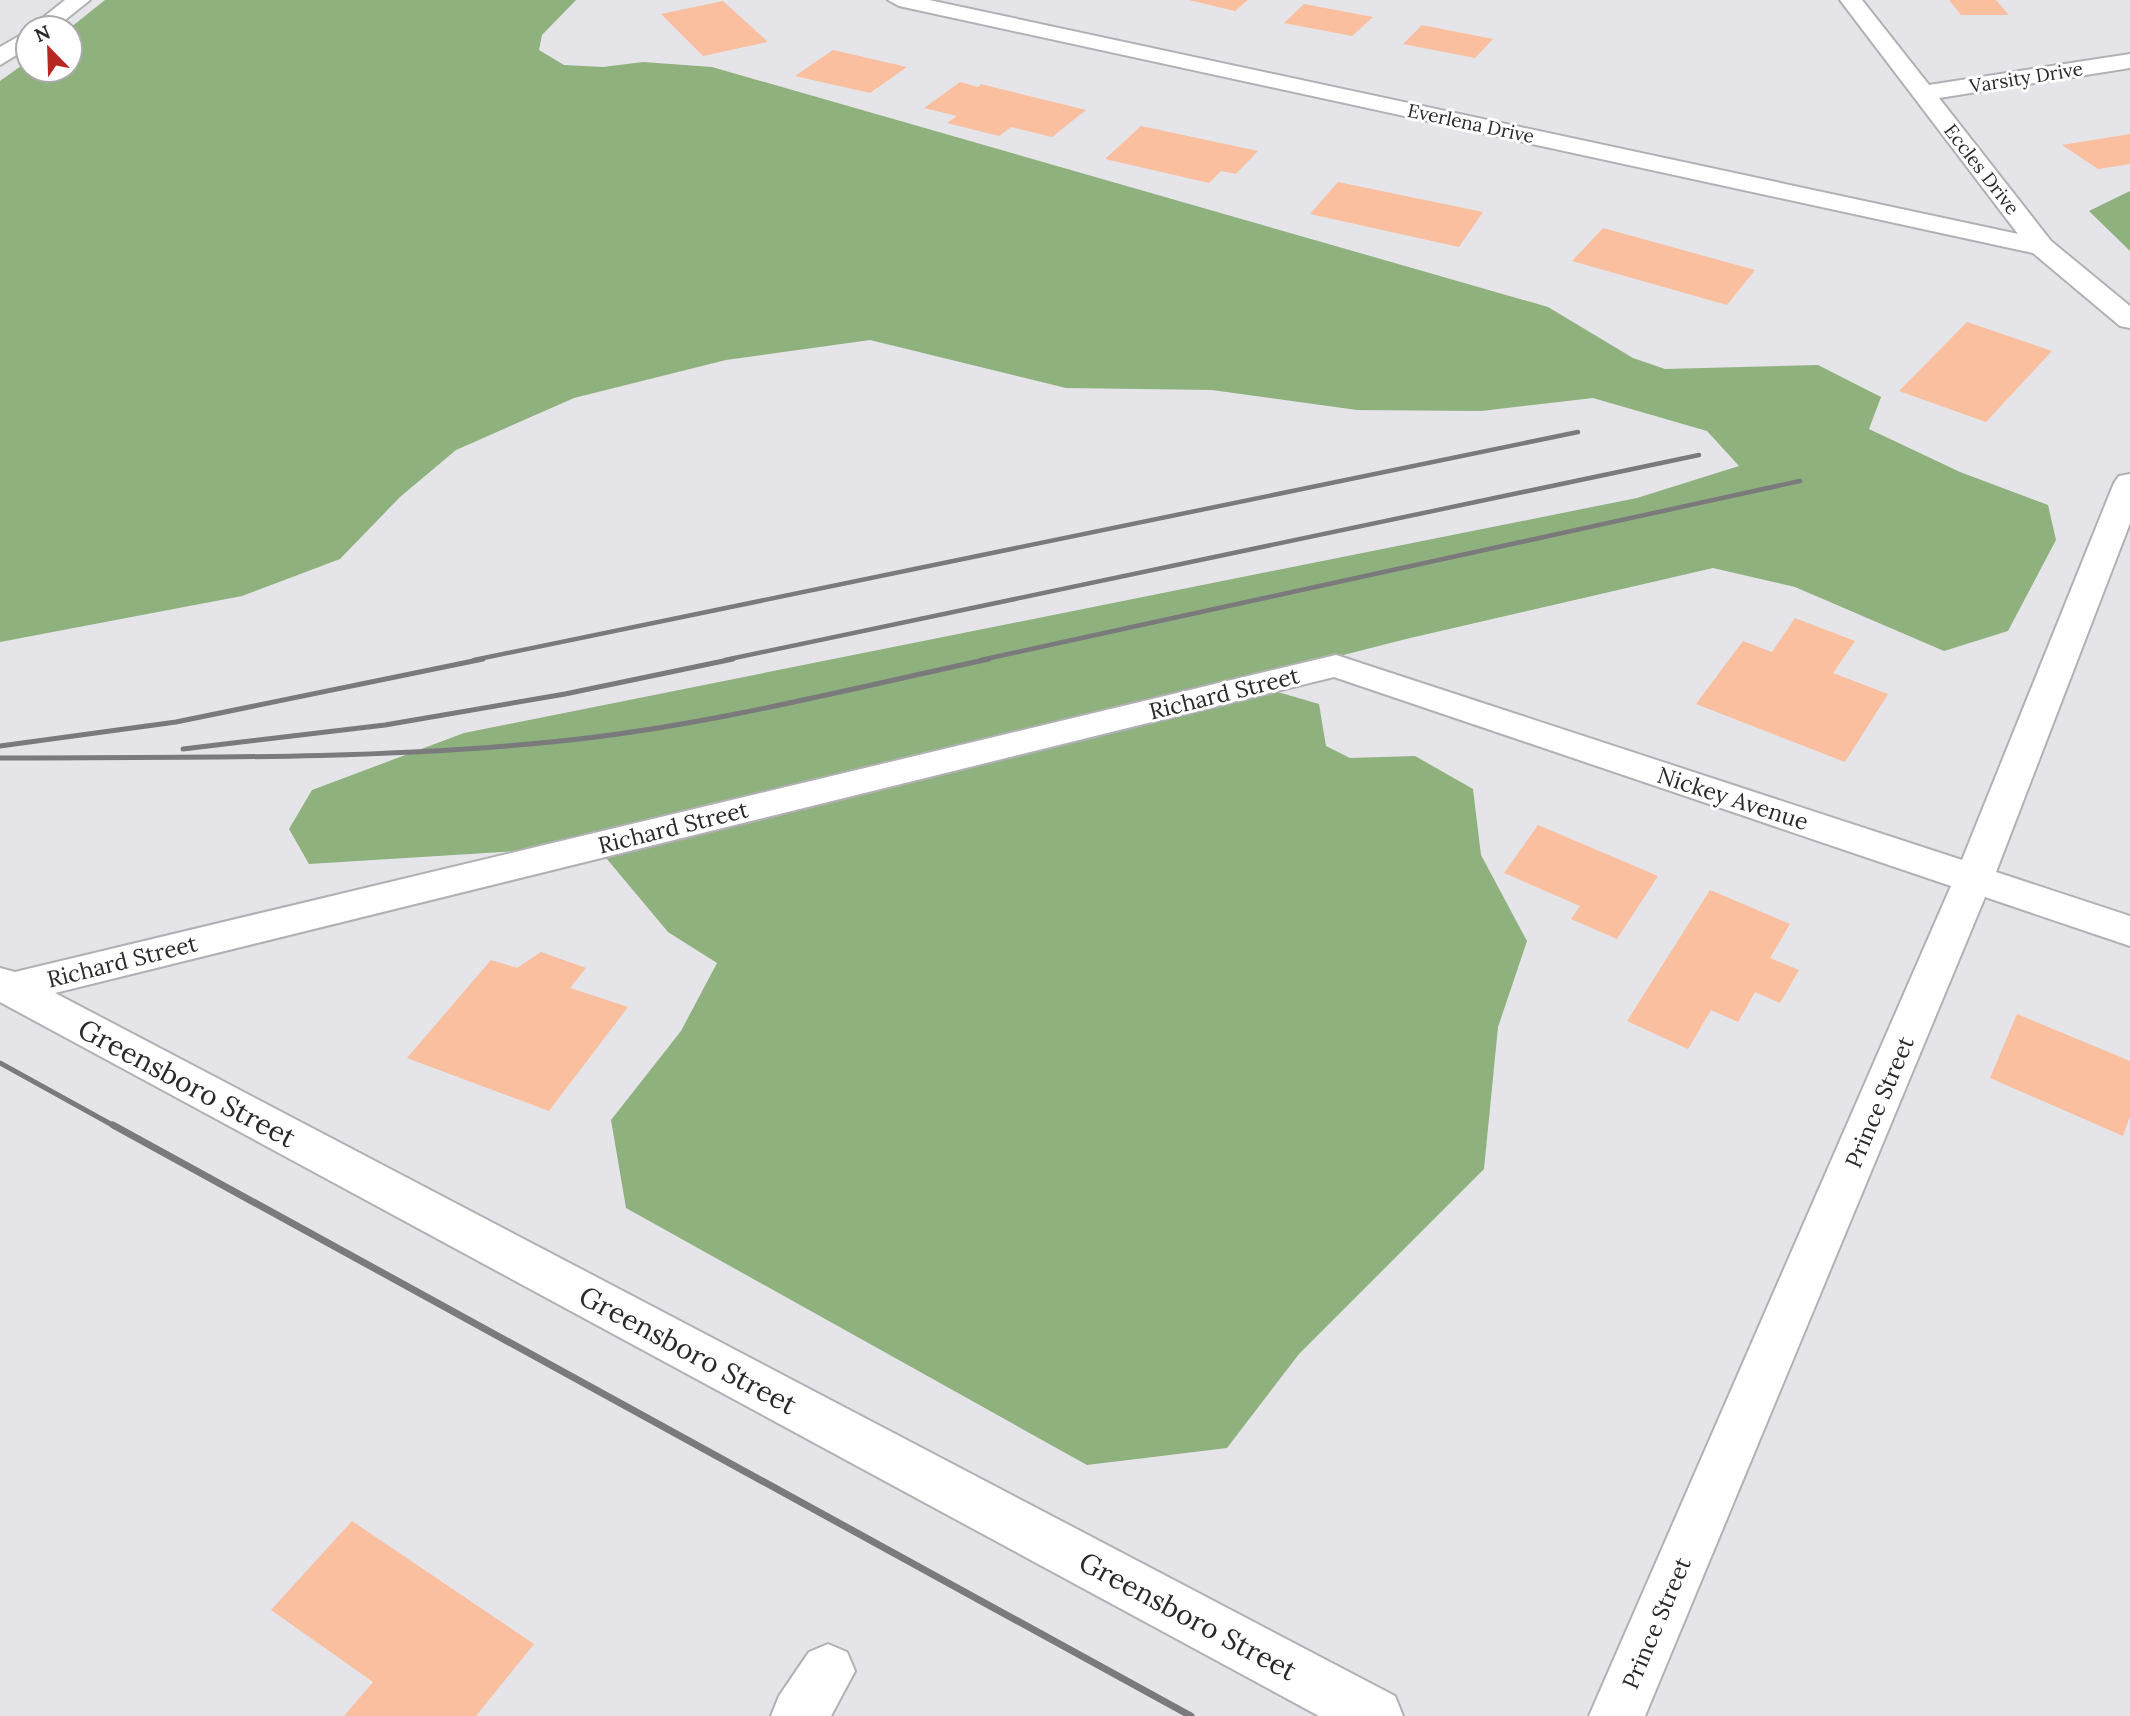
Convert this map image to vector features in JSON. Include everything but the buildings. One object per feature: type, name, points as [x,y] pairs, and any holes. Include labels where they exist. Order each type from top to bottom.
[{"type":"street","points":[[60,14],[79,0]]},
{"type":"street","name":"Everlena Drive","points":[[899,0],[2042,247]]},
{"type":"street","name":"Eccles Drive","points":[[1851,0],[2042,247],[2130,320]]},
{"type":"street","name":"Varsity Drive","points":[[1923,93],[2130,61]]},
{"type":"street","name":"Prince Street","points":[[1617,1716],[1974,878],[2130,483]]},
{"type":"street","name":"Nickey Avenue","points":[[1336,666],[2130,931]]},
{"type":"street","name":"Richard Street","points":[[5,986],[1336,666]]},
{"type":"street","name":"Greensboro Street","points":[[5,986],[1375,1716]]},
{"type":"street","points":[[799,1716],[828,1671]]},
{"type":"green space","points":[[105,0],[576,0],[542,35],[539,50],[564,65],[603,67],[643,62],[712,67],[1548,307],[1633,358],[1665,369],[1818,365],[1881,397],[1869,429],[1960,472],[2048,505],[2056,540],[2008,631],[1944,651],[1795,587],[1713,568],[1406,639],[691,822],[1254,685],[1319,704],[1326,746],[1350,758],[1415,756],[1473,789],[1481,855],[1527,941],[1498,1027],[1484,1169],[1299,1354],[1227,1448],[1087,1465],[626,1208],[611,1120],[681,1031],[717,963],[668,932],[596,846],[309,864],[289,829],[312,790],[464,733],[1637,498],[1739,466],[1707,431],[1593,398],[1481,411],[1357,410],[1212,390],[1066,388],[870,340],[726,360],[574,398],[456,450],[400,497],[340,559],[242,596],[0,642],[0,81],[14,71],[14,84],[84,84],[84,17]]},
{"type":"green space","points":[[2130,191],[2130,251],[2089,211]]},
{"type":"railway","points":[[474,660],[1578,432]]},
{"type":"railway","points":[[725,660],[1699,455]]},
{"type":"railway","points":[[981,660],[1800,481]]},
{"type":"railway","points":[[0,746],[176,722],[483,659]]},
{"type":"railway","points":[[183,749],[385,725],[565,694],[733,659]]},
{"type":"railway","points":[[0,758],[345,755],[551,742],[716,718],[989,659]]},
{"type":"railway","points":[[0,1063],[116,1127]]},
{"type":"railway","points":[[113,1125],[1191,1716]]}]
